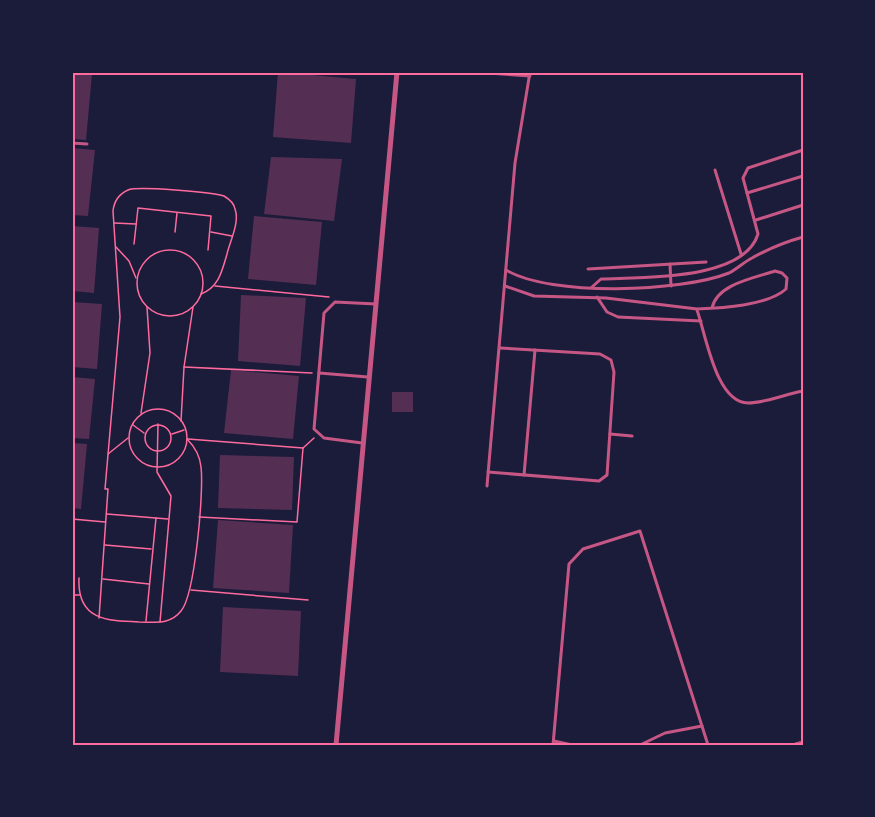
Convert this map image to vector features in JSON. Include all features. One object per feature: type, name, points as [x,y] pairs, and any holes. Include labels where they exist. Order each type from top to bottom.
[{"type":"street","points":[[336,745],[397,72]]},
{"type":"street","points":[[796,745],[803,743]]},
{"type":"lane","points":[[473,72],[530,74],[515,163],[487,486]]},
{"type":"lane","points":[[72,142],[87,144]]},
{"type":"lane","points":[[592,287],[598,279],[670,275],[719,268],[741,254],[757,237],[755,220],[743,178],[746,170],[803,150]]},
{"type":"lane","points":[[715,170],[741,254]]},
{"type":"lane","points":[[747,193],[803,176]]},
{"type":"lane","points":[[755,220],[803,205]]},
{"type":"lane","points":[[506,270],[528,279],[592,287],[671,286],[730,272],[753,257],[803,237]]},
{"type":"lane","points":[[588,269],[706,262]]},
{"type":"lane","points":[[669,264],[671,286]]},
{"type":"lane","points":[[505,286],[534,296],[597,297],[697,309],[712,308],[740,305],[780,294],[788,286],[787,278],[775,271],[725,289],[715,299],[712,308]]},
{"type":"lane","points":[[625,278],[625,288]]},
{"type":"lane","points":[[581,296],[582,286]]},
{"type":"lane","points":[[597,297],[607,312],[618,317],[701,321]]},
{"type":"lane","points":[[365,444],[324,438],[318,435],[314,426],[324,313],[331,303],[376,304]]},
{"type":"lane","points":[[697,309],[721,383],[730,397],[741,402],[753,403],[803,391]]},
{"type":"lane","points":[[488,472],[602,481],[607,475],[614,372],[611,360],[600,354],[500,348]]},
{"type":"lane","points":[[524,475],[536,350]]},
{"type":"lane","points":[[319,374],[370,377]]},
{"type":"lane","points":[[610,434],[632,436]]},
{"type":"lane","points":[[572,745],[554,743],[569,564],[583,549],[640,531],[708,745]]},
{"type":"lane","points":[[640,745],[665,733],[702,726]]},
{"type":"path","points":[[99,618],[107,514],[108,489],[105,489],[120,317],[113,223],[116,201],[123,193],[133,188],[217,194],[230,201],[236,210],[232,236],[220,277],[214,286],[201,294],[193,306],[181,314],[166,316],[147,306],[139,294],[137,280],[129,261],[115,247]]},
{"type":"path","points":[[134,244],[138,208],[211,216],[208,250]]},
{"type":"path","points":[[175,232],[177,212]]},
{"type":"path","points":[[113,223],[136,224]]},
{"type":"path","points":[[210,232],[232,236]]},
{"type":"path","points":[[137,280],[142,266],[152,256],[173,250],[187,255],[197,265],[202,279],[201,294]]},
{"type":"path","points":[[214,286],[333,297],[338,302]]},
{"type":"path","points":[[140,415],[150,353],[147,306]]},
{"type":"path","points":[[181,421],[184,367],[193,306]]},
{"type":"path","points":[[184,367],[319,374]]},
{"type":"path","points":[[159,409],[171,412],[181,421],[186,430],[187,439],[180,457],[169,465],[156,467],[138,460],[131,450],[128,437],[132,424],[140,415],[159,409]]},
{"type":"path","points":[[132,424],[145,433]]},
{"type":"path","points":[[158,424],[156,467],[159,480],[171,496],[160,623]]},
{"type":"path","points":[[158,424],[166,427],[171,434],[168,446],[157,451],[146,445],[145,433],[150,427],[158,424]]},
{"type":"path","points":[[171,434],[186,430]]},
{"type":"path","points":[[199,517],[297,522],[303,448],[318,435]]},
{"type":"path","points":[[108,454],[128,437]]},
{"type":"path","points":[[187,439],[303,448]]},
{"type":"path","points":[[79,578],[81,595],[87,608],[99,618],[110,621],[160,623],[172,619],[181,612],[190,590],[199,517],[201,466],[195,449],[187,439]]},
{"type":"path","points":[[107,514],[169,519]]},
{"type":"path","points":[[146,622],[156,518]]},
{"type":"path","points":[[72,519],[106,522]]},
{"type":"path","points":[[104,545],[153,549]]},
{"type":"path","points":[[102,579],[150,584]]},
{"type":"path","points":[[190,590],[308,600]]},
{"type":"path","points":[[72,595],[81,595]]},
{"type":"building","points":[[72,72],[92,74],[86,140],[72,139]]},
{"type":"building","points":[[278,72],[356,79],[351,143],[273,137]]},
{"type":"building","points":[[72,148],[95,150],[88,216],[72,215]]},
{"type":"building","points":[[271,157],[342,159],[334,221],[264,214]]},
{"type":"building","points":[[254,216],[322,222],[316,285],[248,279]]},
{"type":"building","points":[[72,226],[99,228],[94,293],[72,291]]},
{"type":"building","points":[[241,295],[306,298],[300,366],[238,361]]},
{"type":"building","points":[[72,302],[102,304],[97,369],[72,367]]},
{"type":"building","points":[[231,370],[299,376],[293,439],[224,433]]},
{"type":"building","points":[[72,377],[95,379],[89,439],[72,438]]},
{"type":"building","points":[[392,392],[413,392],[413,412],[392,412]]},
{"type":"building","points":[[72,443],[87,444],[81,509],[72,508]]},
{"type":"building","points":[[220,455],[294,457],[292,510],[218,508]]},
{"type":"building","points":[[218,520],[293,525],[289,593],[213,588]]},
{"type":"building","points":[[223,607],[301,611],[298,676],[220,672]]}]
